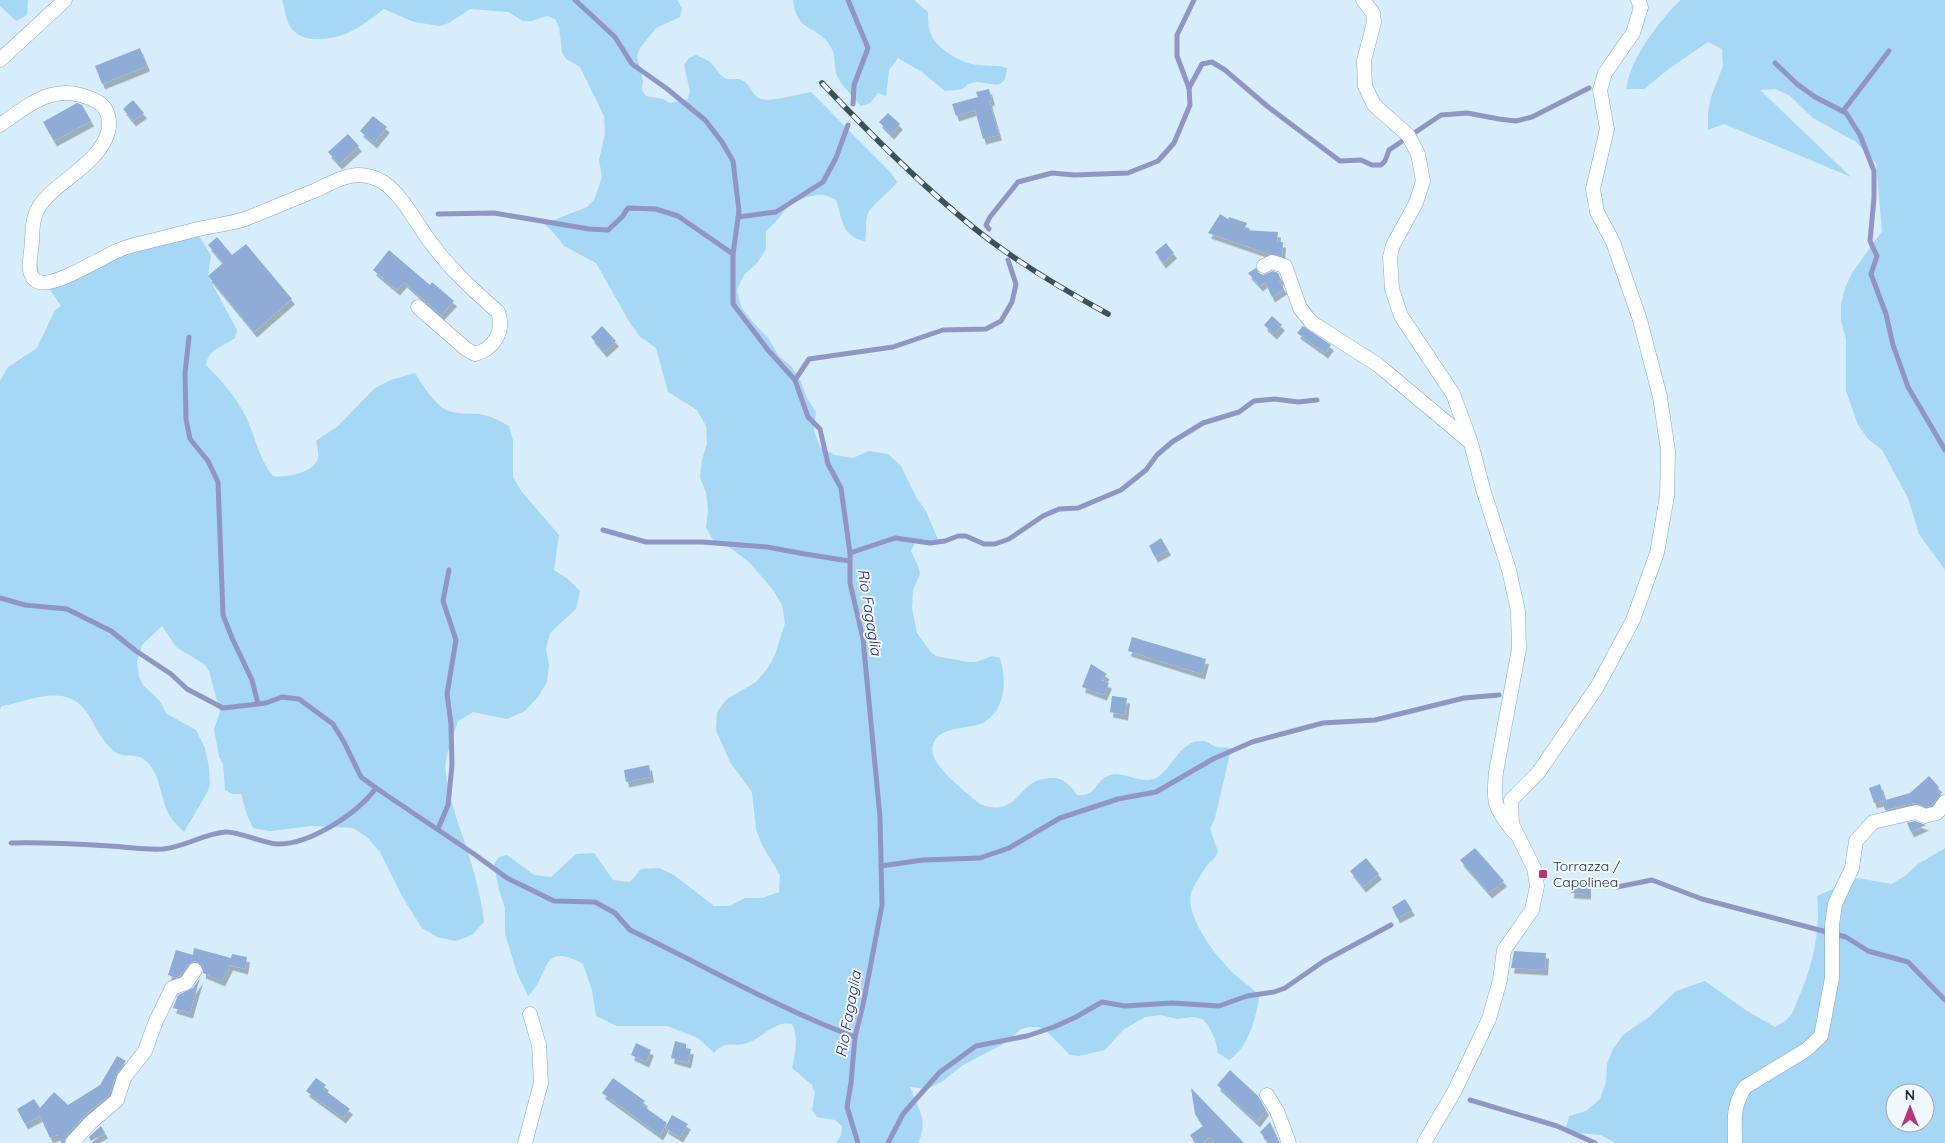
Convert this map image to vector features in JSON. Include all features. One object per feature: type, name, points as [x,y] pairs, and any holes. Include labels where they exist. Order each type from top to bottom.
[{"type":"street","points":[[0,60],[65,0]]},
{"type":"street","points":[[1363,0],[1372,13],[1374,22],[1364,61],[1365,86],[1374,105],[1408,135],[1418,154],[1423,181],[1416,203],[1393,245],[1390,257],[1392,289],[1401,316],[1453,394],[1471,443],[1483,489],[1509,570],[1518,611],[1518,650],[1494,791],[1496,806],[1500,815],[1516,835]]},
{"type":"street","points":[[1424,1143],[1454,1092],[1489,1019],[1500,980],[1504,950],[1532,910],[1537,886],[1534,868],[1512,824],[1511,800],[1538,773],[1597,688],[1632,620],[1657,553],[1667,496],[1668,451],[1660,397],[1640,320],[1613,242],[1597,212],[1593,189],[1607,129],[1600,90],[1604,73],[1632,34],[1641,6],[1638,0]]},
{"type":"street","points":[[0,124],[29,104],[58,92],[70,92],[85,96],[103,105],[108,113],[110,123],[108,134],[97,152],[46,199],[34,217],[30,264],[31,274],[35,280],[42,283],[50,283],[64,278],[119,249],[243,220],[336,181],[358,175],[382,180],[400,198],[449,265],[498,312],[501,319],[500,331],[493,344],[484,352],[475,354],[466,349],[418,307]]},
{"type":"street","points":[[1264,266],[1272,262],[1285,266],[1300,308],[1311,322],[1378,366],[1471,443]]},
{"type":"street","points":[[1735,1143],[1735,1109],[1739,1096],[1745,1087],[1806,1050],[1821,1036],[1832,978],[1832,925],[1835,904],[1842,887],[1849,877],[1856,841],[1873,822],[1916,812],[1925,816],[1936,813],[1945,802]]},
{"type":"street","points":[[72,1143],[117,1100],[124,1078],[145,1051],[156,1021],[172,988],[186,982],[195,970]]},
{"type":"street","points":[[525,1143],[541,1083],[539,1044],[530,1014]]},
{"type":"street","points":[[1267,1096],[1277,1111],[1289,1143]]},
{"type":"shaded area","points":[[0,0],[28,0],[27,15],[16,21],[0,6]]},
{"type":"shaded area","points":[[282,0],[677,0],[682,8],[680,17],[656,28],[640,48],[637,56],[643,81],[642,90],[646,96],[663,99],[670,103],[688,99],[690,91],[684,65],[689,58],[696,55],[711,63],[723,77],[740,79],[745,82],[756,96],[761,99],[778,99],[811,92],[891,173],[897,182],[869,212],[866,219],[865,241],[857,239],[847,231],[841,219],[836,200],[829,196],[811,196],[788,207],[766,231],[766,249],[757,263],[744,275],[737,290],[741,307],[769,339],[778,355],[792,367],[801,382],[807,398],[816,412],[814,431],[820,447],[835,455],[853,458],[869,451],[888,454],[901,466],[916,497],[926,511],[940,544],[923,539],[915,543],[911,551],[920,574],[913,590],[912,608],[917,633],[930,651],[936,656],[968,662],[976,662],[992,656],[1000,658],[1004,676],[1003,694],[1000,703],[991,717],[977,725],[943,733],[934,742],[932,749],[933,756],[941,769],[964,791],[982,805],[1001,807],[1015,800],[1029,785],[1043,779],[1053,778],[1061,779],[1067,783],[1077,795],[1084,795],[1089,794],[1101,781],[1110,775],[1116,774],[1145,780],[1156,778],[1182,750],[1195,742],[1205,741],[1217,747],[1231,749],[1215,818],[1210,828],[1218,852],[1197,881],[1192,890],[1190,900],[1196,923],[1210,946],[1233,973],[1259,995],[1254,1022],[1246,1040],[1236,1055],[1229,1060],[1218,1053],[1215,1039],[1208,1025],[1202,1019],[1194,1017],[1177,1019],[1161,1015],[1145,1017],[1123,1030],[1105,1050],[1079,1056],[1070,1055],[1046,1031],[1038,1027],[1029,1027],[1021,1029],[1007,1042],[963,1065],[943,1081],[927,1089],[910,1087],[919,1108],[923,1128],[918,1143],[836,1143],[841,1135],[842,1126],[835,1120],[817,1117],[812,1110],[815,1093],[812,1085],[792,1068],[796,1040],[792,1024],[785,1023],[779,1025],[753,1041],[726,1045],[714,1053],[698,1038],[667,1026],[617,1026],[596,1016],[592,990],[583,964],[559,956],[553,958],[548,964],[535,988],[528,996],[517,973],[505,934],[505,908],[494,864],[499,857],[507,855],[534,875],[551,877],[576,854],[594,853],[613,880],[630,882],[641,869],[659,868],[674,875],[714,906],[730,906],[745,898],[762,898],[779,892],[780,875],[762,845],[756,829],[752,792],[730,762],[716,730],[717,712],[727,699],[756,682],[767,669],[775,655],[785,623],[782,605],[773,590],[750,563],[729,547],[715,543],[706,528],[708,510],[706,493],[700,477],[702,460],[707,444],[706,426],[697,410],[668,392],[656,348],[640,337],[630,323],[596,263],[564,246],[544,224],[587,207],[594,200],[602,177],[599,160],[605,134],[604,116],[580,67],[566,59],[562,52],[559,27],[555,19],[547,16],[531,21],[523,21],[508,12],[470,9],[449,23],[440,26],[414,22],[384,9],[361,26],[345,34],[337,37],[313,39],[300,36],[292,29]]},
{"type":"shaded area","points":[[793,0],[914,0],[928,12],[930,32],[942,48],[953,57],[966,62],[976,65],[1007,68],[1005,77],[1003,82],[999,84],[977,82],[968,84],[960,90],[945,91],[922,72],[898,58],[889,70],[886,96],[878,93],[870,103],[861,106],[839,80],[832,49],[825,39],[798,18]]},
{"type":"shaded area","points":[[1680,0],[1945,0],[1945,570],[1919,534],[1908,498],[1882,450],[1868,439],[1858,425],[1846,391],[1846,339],[1841,321],[1841,304],[1845,288],[1852,273],[1882,231],[1876,163],[1856,142],[1813,118],[1790,96],[1776,89],[1760,90],[1851,177],[1724,124],[1708,130],[1708,113],[1711,97],[1723,66],[1722,49],[1708,42],[1670,68],[1644,89],[1626,89],[1629,76],[1640,52],[1654,30]]},
{"type":"shaded area","points":[[198,235],[211,255],[208,276],[237,330],[235,338],[213,351],[206,365],[240,406],[248,421],[260,454],[273,476],[292,475],[306,471],[316,463],[318,458],[316,441],[338,426],[375,388],[391,380],[415,373],[430,395],[444,409],[457,413],[484,415],[509,426],[513,441],[513,477],[522,492],[559,535],[554,570],[568,579],[580,591],[576,609],[550,633],[546,649],[549,665],[547,682],[538,697],[525,711],[507,719],[473,712],[458,721],[447,756],[446,770],[449,791],[474,872],[483,912],[484,922],[472,935],[456,941],[437,937],[422,928],[403,898],[380,852],[368,838],[353,828],[311,826],[270,831],[253,828],[241,794],[232,794],[225,790],[223,764],[219,757],[214,729],[220,712],[209,671],[204,664],[176,647],[162,626],[142,645],[137,661],[139,677],[143,685],[159,700],[167,714],[196,730],[205,748],[209,767],[210,785],[207,793],[184,832],[172,820],[163,800],[158,780],[148,762],[136,756],[119,754],[113,750],[98,732],[91,718],[77,702],[64,696],[55,695],[1,706],[0,710],[0,381],[8,367],[37,348],[55,310],[61,306],[49,288],[116,255]]},
{"type":"shaded area","points":[[1945,848],[1945,1143],[1615,1143],[1601,1135],[1565,1132],[1569,1116],[1586,1111],[1600,1099],[1606,1082],[1607,1064],[1613,1049],[1623,1035],[1650,1016],[1676,991],[1705,981],[1747,1011],[1775,1027],[1791,1015],[1807,976],[1814,950],[1818,923],[1817,896],[1858,878],[1891,884],[1905,876],[1918,864]]},
{"type":"building","points":[[140,48],[147,66],[102,84],[95,66]]},
{"type":"building","points":[[989,89],[992,100],[989,101],[999,135],[983,139],[975,110],[956,116],[952,104],[978,97],[976,92]]},
{"type":"building","points":[[133,100],[144,113],[133,121],[123,109]]},
{"type":"building","points":[[77,103],[82,105],[91,121],[54,141],[43,122]]},
{"type":"building","points":[[888,113],[900,124],[891,134],[879,122]]},
{"type":"building","points":[[373,116],[387,127],[374,143],[360,131]]},
{"type":"building","points":[[348,134],[359,146],[339,164],[328,152]]},
{"type":"building","points":[[1220,214],[1228,219],[1229,217],[1247,223],[1244,230],[1278,232],[1277,242],[1283,242],[1282,256],[1269,254],[1208,233]]},
{"type":"building","points":[[217,237],[232,255],[246,244],[292,299],[254,332],[208,276],[223,263],[208,245]]},
{"type":"building","points":[[1166,243],[1174,253],[1163,263],[1155,252]]},
{"type":"building","points":[[389,250],[430,285],[432,282],[454,301],[441,315],[404,282],[397,290],[373,270]]},
{"type":"building","points":[[1256,268],[1263,275],[1273,271],[1278,273],[1281,280],[1279,281],[1284,289],[1272,297],[1265,282],[1260,286],[1248,273]]},
{"type":"building","points":[[1272,316],[1282,325],[1274,334],[1264,325]]},
{"type":"building","points":[[602,326],[616,341],[604,352],[591,337]]},
{"type":"building","points":[[1303,326],[1331,345],[1325,353],[1297,333]]},
{"type":"building","points":[[1161,538],[1168,550],[1155,557],[1149,546]]},
{"type":"building","points":[[1132,637],[1206,659],[1202,674],[1128,651]]},
{"type":"building","points":[[1091,664],[1107,674],[1101,680],[1109,683],[1104,695],[1082,687]]},
{"type":"building","points":[[1112,696],[1127,698],[1125,715],[1110,712]]},
{"type":"building","points":[[649,765],[651,777],[626,782],[624,770]]},
{"type":"building","points":[[1929,776],[1939,787],[1937,790],[1941,794],[1932,805],[1926,807],[1914,803],[1885,810],[1882,801],[1910,793]]},
{"type":"building","points":[[1880,784],[1885,800],[1874,803],[1869,788]]},
{"type":"building","points":[[1915,821],[1926,825],[1911,832],[1907,823]]},
{"type":"building","points":[[1475,848],[1504,881],[1489,893],[1460,860]]},
{"type":"building","points":[[1366,858],[1379,874],[1363,887],[1350,871]]},
{"type":"building","points":[[1572,880],[1588,881],[1588,894],[1571,893]]},
{"type":"building","points":[[1405,899],[1412,910],[1397,918],[1392,907]]},
{"type":"building","points":[[194,948],[231,958],[232,954],[247,957],[245,969],[230,965],[222,981],[203,973],[203,966],[195,961],[188,965],[180,976],[175,978],[168,975],[176,950],[193,955]]},
{"type":"building","points":[[1514,951],[1546,953],[1545,970],[1511,968]]},
{"type":"building","points":[[200,978],[190,1013],[173,1008],[178,995],[193,988]]},
{"type":"building","points":[[675,1041],[686,1044],[686,1048],[691,1049],[688,1063],[671,1058]]},
{"type":"building","points":[[636,1043],[651,1050],[646,1062],[631,1055]]},
{"type":"building","points":[[117,1056],[126,1061],[116,1075],[109,1095],[84,1116],[64,1139],[60,1141],[57,1135],[50,1138],[40,1116],[25,1124],[17,1109],[34,1099],[40,1108],[54,1092],[68,1105],[100,1085]]},
{"type":"building","points":[[1230,1070],[1258,1096],[1266,1110],[1257,1122],[1217,1085]]},
{"type":"building","points":[[316,1078],[326,1085],[323,1089],[350,1109],[343,1118],[306,1091]]},
{"type":"building","points":[[613,1078],[645,1101],[642,1105],[667,1123],[660,1135],[602,1093]]},
{"type":"building","points":[[1191,1088],[1244,1143],[1214,1143],[1210,1137],[1202,1143],[1195,1143],[1190,1135],[1203,1126],[1195,1114]]},
{"type":"building","points":[[672,1115],[688,1124],[680,1137],[665,1128]]},
{"type":"building","points":[[1270,1122],[1278,1140],[1276,1143],[1269,1143],[1260,1132]]},
{"type":"building","points":[[101,1126],[105,1133],[91,1141],[89,1137]]},
{"type":"waterway","points":[[575,0],[615,37],[632,64],[666,88],[705,120],[722,142],[733,161],[739,211],[733,254],[733,304],[768,350],[795,380]]},
{"type":"waterway","points":[[848,0],[868,48],[854,85],[853,104]]},
{"type":"waterway","points":[[989,229],[986,225],[990,217],[1018,182],[1052,173],[1074,175],[1128,173],[1158,161],[1174,143],[1190,105],[1189,88],[1177,56],[1177,35],[1194,0]]},
{"type":"waterway","points":[[1843,111],[1889,51]]},
{"type":"waterway","points":[[1189,88],[1202,64],[1212,62],[1225,70],[1267,106],[1340,161],[1361,160],[1372,165],[1381,165],[1385,161],[1389,150],[1441,115],[1467,113],[1516,121],[1532,117],[1589,88]]},
{"type":"waterway","points":[[1775,63],[1797,84],[1815,97],[1846,113],[1860,135],[1874,171],[1874,198],[1870,241],[1877,256],[1871,274],[1886,314],[1893,345],[1908,387],[1945,450]]},
{"type":"waterway","points":[[738,217],[776,212],[823,182],[836,158],[848,125]]},
{"type":"waterway","points":[[438,214],[494,213],[589,229],[608,230],[622,217],[628,208],[656,209],[678,216],[733,254]]},
{"type":"waterway","name":"Rio Fagaglia","points":[[858,1143],[847,1107],[855,1037],[882,905],[880,817],[863,639],[850,583],[850,553],[841,488],[828,464],[820,429],[808,417],[795,380],[809,359],[893,347],[943,330],[986,329],[1001,321],[1012,302],[1016,284],[1008,260]]},
{"type":"waterway","points":[[189,337],[185,373],[186,419],[190,439],[208,461],[218,482],[223,615],[252,680],[258,704]]},
{"type":"waterway","points":[[850,553],[895,538],[930,543],[945,541],[958,536],[966,536],[984,544],[995,544],[1009,539],[1043,516],[1059,509],[1078,508],[1121,490],[1146,470],[1157,455],[1172,442],[1203,423],[1239,412],[1254,401],[1275,399],[1298,402],[1317,400]]},
{"type":"waterway","points":[[603,530],[646,542],[702,542],[767,547],[849,561]]},
{"type":"waterway","points":[[438,829],[448,805],[452,765],[451,724],[447,694],[456,640],[443,601],[449,570]]},
{"type":"waterway","points":[[0,598],[25,605],[67,609],[111,631],[136,651],[171,674],[187,689],[223,708],[266,703],[282,697],[299,699],[333,724],[361,777],[507,878],[554,901],[595,902],[615,913],[630,930],[769,1000],[855,1037]]},
{"type":"waterway","points":[[881,866],[923,860],[980,858],[1009,848],[1060,818],[1118,799],[1156,792],[1213,759],[1252,742],[1323,723],[1375,720],[1464,698],[1499,695]]},
{"type":"waterway","points":[[11,843],[61,843],[163,849],[225,832],[237,833],[271,843],[290,843],[317,834],[331,826],[357,808],[376,788]]},
{"type":"waterway","points":[[1617,887],[1652,880],[1702,899],[1846,937],[1868,951],[1908,962],[1945,1000]]},
{"type":"waterway","points":[[888,1143],[903,1114],[940,1072],[976,1046],[1027,1036],[1054,1027],[1102,1002],[1125,1006],[1172,1003],[1219,1006],[1247,996],[1274,992],[1285,988],[1324,961],[1391,925]]},
{"type":"waterway","points":[[1470,1100],[1557,1126],[1595,1143]]},
{"type":"railway","points":[[822,83],[895,158],[974,228],[1039,274],[1108,314]]},
{"type":"place","name":"Torrazza / Capolinea","points":[[1543,874]]}]
